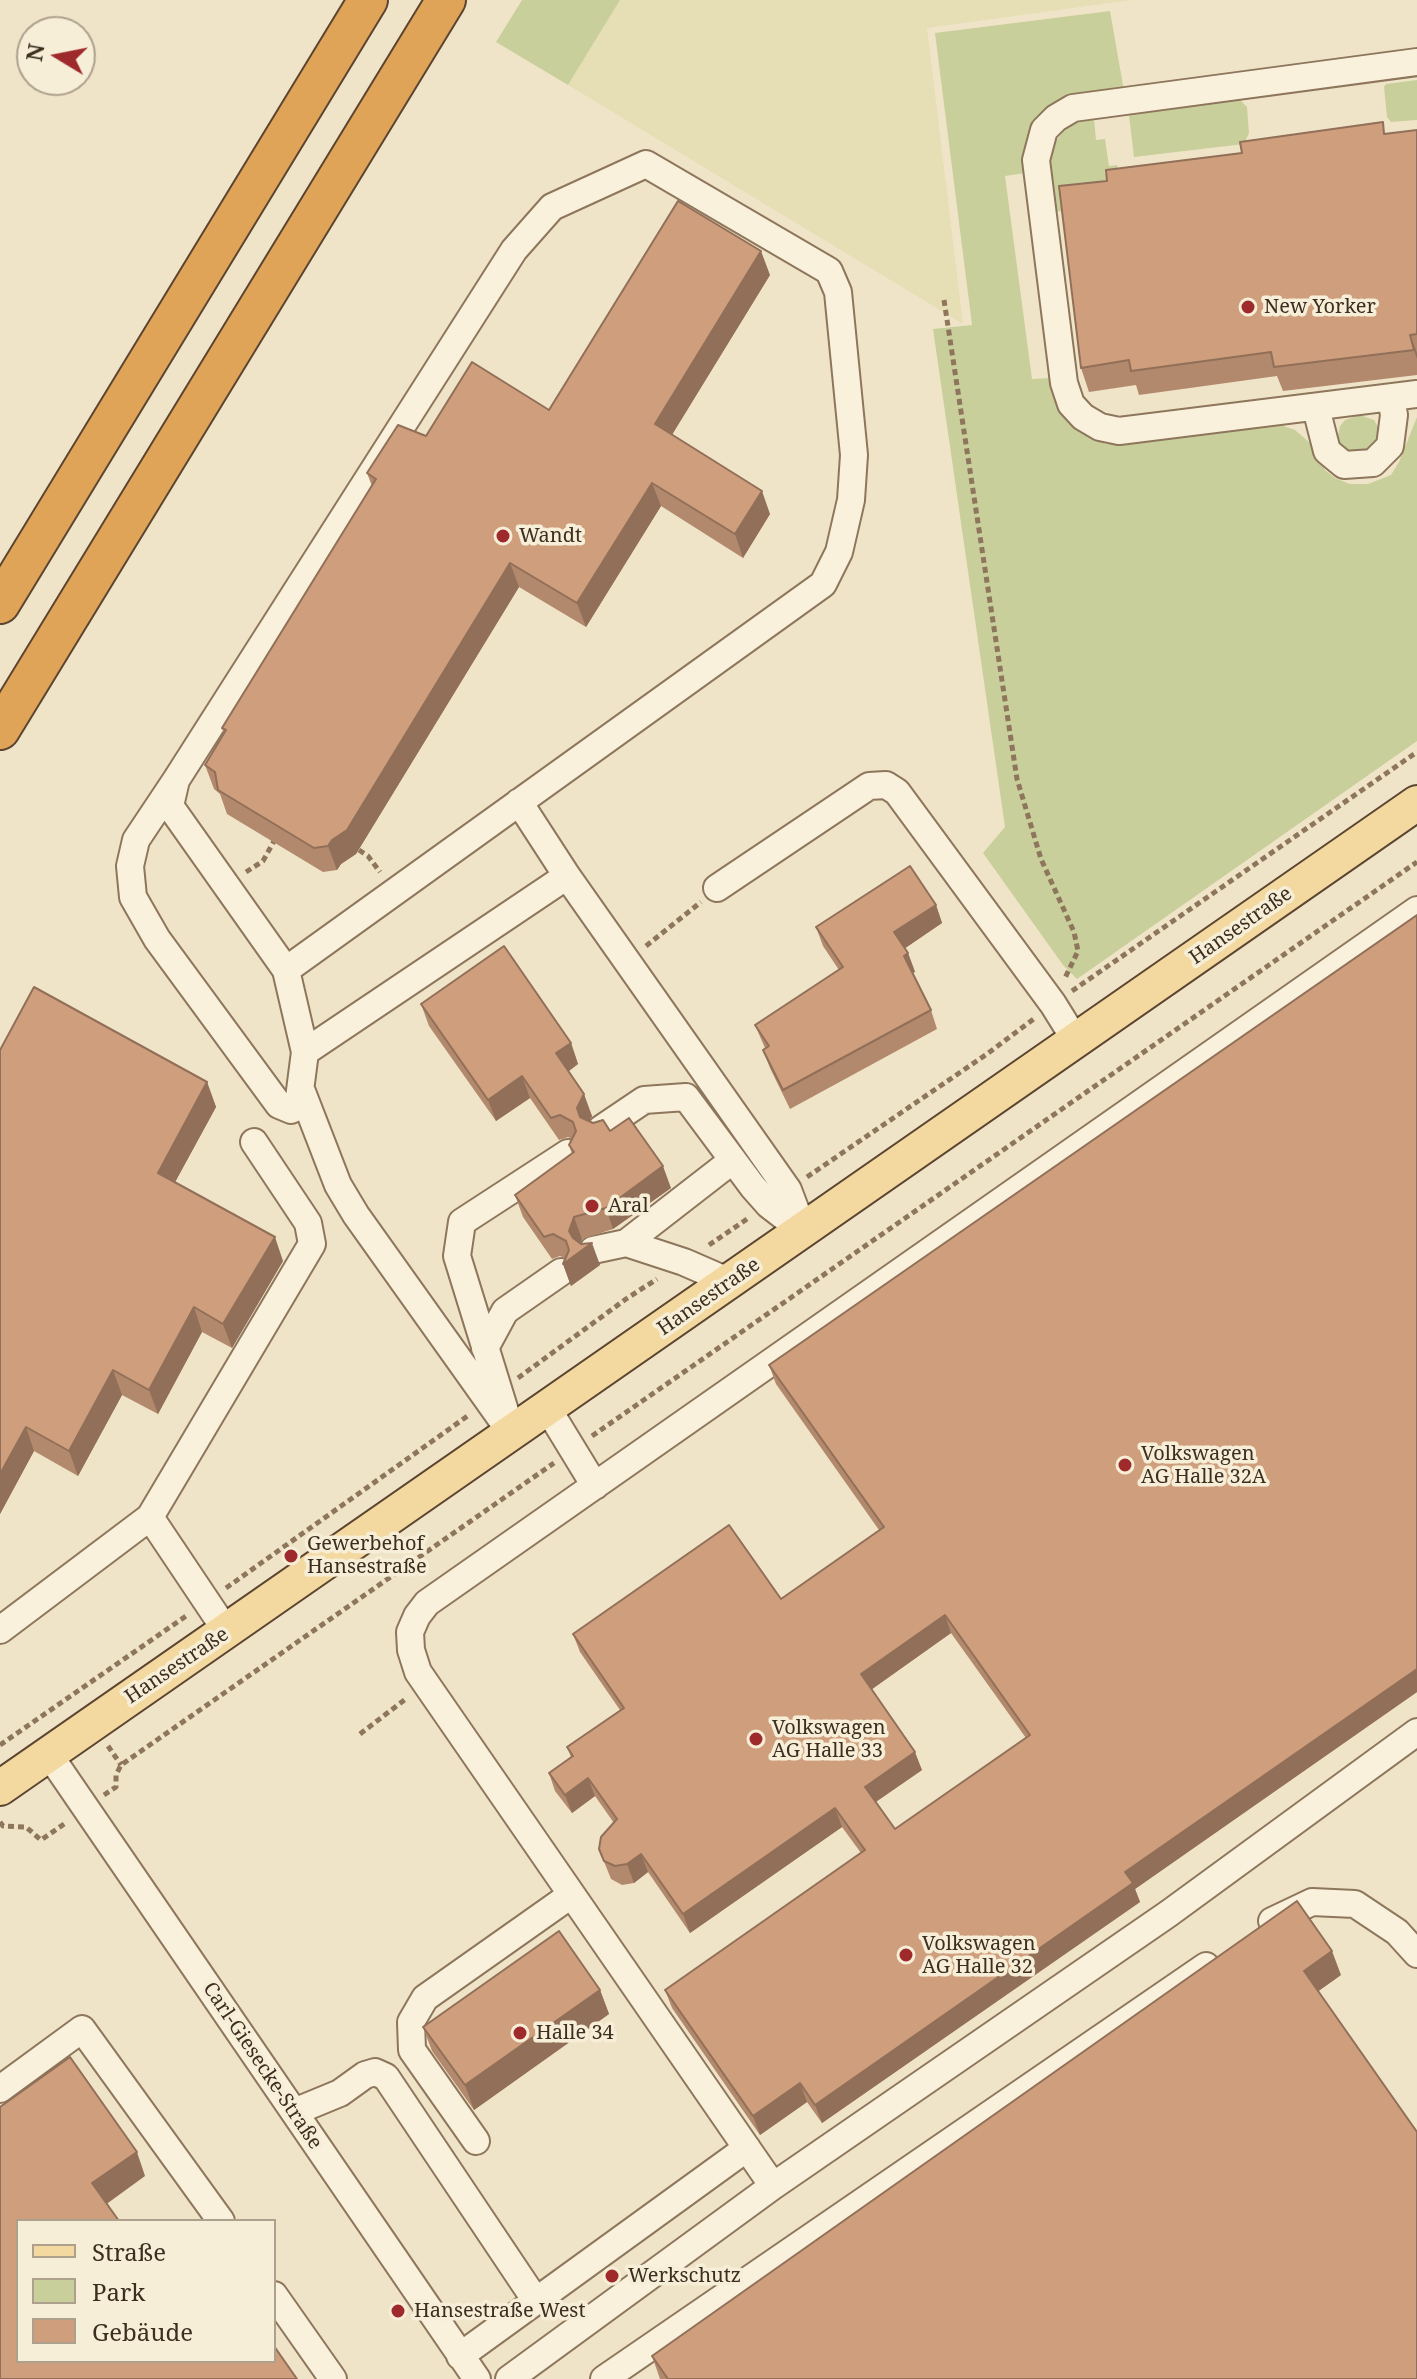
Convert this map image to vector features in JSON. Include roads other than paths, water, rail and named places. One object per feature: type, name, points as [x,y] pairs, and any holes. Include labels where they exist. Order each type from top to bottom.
[{"type":"highway","points":[[0,604],[368,0]]},
{"type":"highway","points":[[0,730],[446,0]]},
{"type":"main road","name":"Hansestraße","points":[[0,1788],[1417,803]]},
{"type":"street","points":[[1404,396],[1119,431],[1100,427],[1083,417],[1071,404],[1064,383],[1036,160],[1044,130],[1073,108],[1417,62]]},
{"type":"street","points":[[176,780],[170,806],[286,970],[305,1052],[302,1092],[298,1106],[291,1110],[279,1105],[157,939],[133,897],[130,866],[136,840],[514,250],[552,207],[646,164],[829,271],[838,292],[854,455],[851,500],[839,552],[823,584],[286,970]]},
{"type":"street","points":[[1316,408],[1327,451],[1344,465],[1373,463],[1390,446],[1394,415],[1404,396]]},
{"type":"street","points":[[717,888],[869,786],[886,785],[897,792],[1053,1004],[1076,1041]]},
{"type":"street","points":[[519,802],[567,876],[788,1190],[804,1232]]},
{"type":"street","points":[[305,1052],[567,876]]},
{"type":"street","points":[[773,2186],[425,1684],[411,1650],[410,1632],[417,1616],[427,1603],[1417,910]]},
{"type":"street","points":[[302,1092],[338,1185],[356,1215],[512,1434]]},
{"type":"street","points":[[601,1129],[644,1100],[686,1097],[769,1205],[804,1232]]},
{"type":"street","points":[[0,1630],[150,1517],[312,1244],[308,1223],[254,1142]]},
{"type":"street","points":[[512,1434],[457,1256],[462,1222],[568,1153]]},
{"type":"street","points":[[593,1250],[626,1243],[733,1160]]},
{"type":"street","points":[[626,1243],[684,1262],[730,1282]]},
{"type":"street","points":[[485,1348],[505,1311],[561,1272]]},
{"type":"street","points":[[548,1409],[595,1486]]},
{"type":"street","points":[[150,1517],[227,1632]]},
{"type":"street","points":[[509,2379],[773,2186],[1168,1914],[1417,1732]]},
{"type":"street","name":"Carl-Giesecke-Straße","points":[[48,1753],[477,2379]]},
{"type":"street","points":[[476,2141],[412,2050],[411,2022],[425,1998],[571,1895]]},
{"type":"street","points":[[1250,1936],[1276,1918],[1312,1902],[1355,1904],[1397,1932],[1417,1954]]},
{"type":"street","points":[[606,2378],[1224,1954]]},
{"type":"street","points":[[0,2089],[82,2029],[220,2219]]},
{"type":"street","points":[[294,2112],[340,2093],[365,2075],[375,2072],[386,2077],[536,2301]]},
{"type":"street","points":[[460,2356],[747,2148]]},
{"type":"street","points":[[276,2298],[333,2379]]},
{"type":"place","name":"New Yorker","points":[[1248,307]]},
{"type":"place","name":"Wandt","points":[[503,536]]},
{"type":"place","name":"Aral","points":[[592,1206]]},
{"type":"place","name":"Volkswagen AG Halle 32A","points":[[1125,1465]]},
{"type":"place","name":"Gewerbehof Hansestraße","points":[[291,1556]]},
{"type":"place","name":"Volkswagen AG Halle 33","points":[[756,1739]]},
{"type":"place","name":"Volkswagen AG Halle 32","points":[[906,1955]]},
{"type":"place","name":"Halle 34","points":[[520,2033]]},
{"type":"place","name":"Werkschutz","points":[[612,2276]]},
{"type":"place","name":"Hansestraße West","points":[[398,2311]]}]
